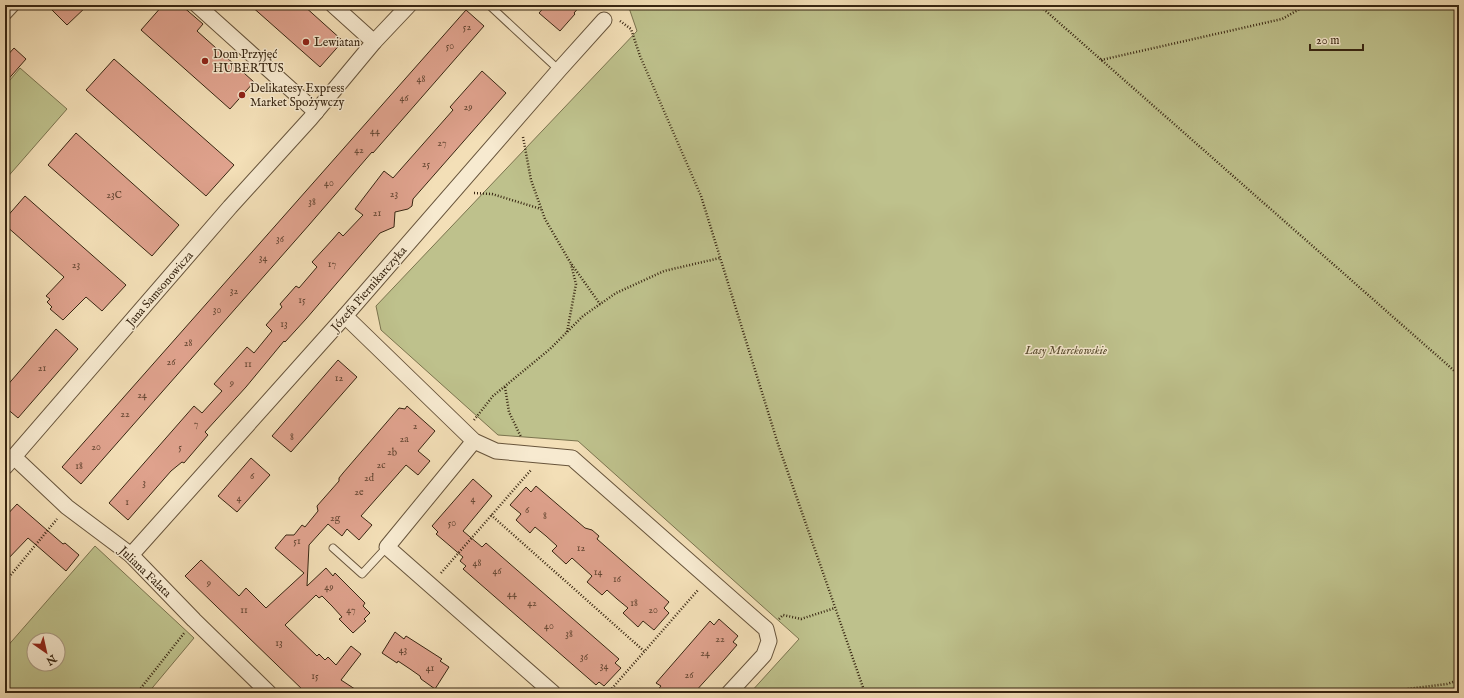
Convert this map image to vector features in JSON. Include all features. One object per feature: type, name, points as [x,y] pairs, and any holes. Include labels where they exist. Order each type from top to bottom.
[{"type":"street","points":[[197,5],[316,112]]},
{"type":"street","points":[[333,5],[374,42]]},
{"type":"street","name":"Jana Samsonowicza","points":[[9,462],[230,207],[316,112],[374,42],[409,5]]},
{"type":"street","name":"Józefa Piernikarczyka","points":[[131,555],[345,316],[604,20]]},
{"type":"street","points":[[345,316],[469,436],[496,451],[572,458],[766,629],[769,641],[764,655],[729,693]]},
{"type":"street","points":[[469,436],[387,547],[553,693]]},
{"type":"street","name":"Juliana Fałata","points":[[9,462],[131,555],[194,620],[269,693]]},
{"type":"lane","points":[[5,18],[16,5]]},
{"type":"lane","points":[[489,5],[559,70]]},
{"type":"lane","points":[[333,548],[362,574],[387,547]]},
{"type":"path","points":[[1039,5],[1459,375]]},
{"type":"path","points":[[1101,60],[1282,19],[1307,5]]},
{"type":"path","points":[[1449,5],[1459,13]]},
{"type":"path","points":[[631,30],[640,56],[701,196],[778,444],[864,693]]},
{"type":"path","points":[[520,115],[531,180],[545,218],[570,262],[600,304]]},
{"type":"path","points":[[454,191],[492,194],[542,209]]},
{"type":"path","points":[[469,436],[493,396],[550,349],[583,316],[616,293],[664,271],[720,258]]},
{"type":"path","points":[[567,332],[576,284],[570,262]]},
{"type":"path","points":[[440,575],[491,515],[537,455],[509,412],[505,387]]},
{"type":"path","points":[[5,582],[67,507]]},
{"type":"path","points":[[491,515],[644,651]]},
{"type":"path","points":[[608,693],[701,586]]},
{"type":"path","points":[[766,629],[783,615],[801,619],[835,608]]},
{"type":"path","points":[[137,693],[194,620]]},
{"type":"path","points":[[1374,693],[1447,684],[1459,680]]},
{"type":"green space","name":"Lasy Murckowskie","points":[[628,5],[1459,5],[1459,693],[750,693],[799,639],[578,441],[498,435],[381,330],[376,306],[637,31]]},
{"type":"green space","points":[[20,68],[67,109],[5,180],[5,86]]},
{"type":"green space","points":[[95,546],[194,638],[148,693],[5,693],[5,649]]},
{"type":"building","points":[[47,5],[88,5],[67,25]]},
{"type":"building","points":[[163,5],[181,5],[203,24],[197,31],[254,82],[230,109],[141,30]]},
{"type":"building","points":[[250,5],[303,5],[343,41],[320,67]]},
{"type":"building","points":[[546,5],[581,5],[560,31],[539,13]]},
{"type":"building","points":[[466,10],[484,26],[81,484],[62,467]]},
{"type":"building","points":[[14,48],[26,59],[5,83],[5,58]]},
{"type":"building","points":[[114,59],[234,165],[206,196],[86,90]]},
{"type":"building","points":[[482,71],[506,93],[413,199],[412,206],[408,209],[395,212],[394,227],[380,233],[306,319],[285,342],[284,341],[246,387],[205,432],[208,435],[184,463],[182,462],[171,471],[128,520],[109,503],[194,406],[202,413],[222,391],[214,384],[247,347],[254,353],[272,331],[266,325],[282,307],[280,304],[296,286],[299,288],[317,267],[312,262],[339,232],[343,236],[363,215],[355,209],[384,171],[393,178],[453,110],[450,107]]},
{"type":"building","points":[[76,133],[179,225],[152,256],[48,165]]},
{"type":"building","points":[[25,196],[126,285],[102,311],[86,297],[63,320],[50,309],[52,307],[47,302],[50,299],[46,296],[64,277],[5,225],[5,219]]},
{"type":"building","points":[[56,329],[78,349],[18,418],[5,407],[5,388]]},
{"type":"building","points":[[338,360],[357,377],[291,452],[272,436]]},
{"type":"building","points":[[407,406],[435,431],[418,451],[430,461],[418,475],[406,465],[361,516],[372,525],[359,540],[347,529],[342,536],[328,524],[309,545],[307,586],[326,568],[333,576],[335,573],[365,603],[363,606],[370,613],[364,619],[366,621],[353,633],[339,619],[342,617],[332,606],[322,596],[319,598],[316,595],[285,625],[317,656],[319,654],[325,660],[328,657],[336,665],[351,646],[361,654],[341,680],[361,693],[306,693],[185,576],[201,560],[239,596],[246,588],[266,608],[304,573],[275,548],[286,535],[294,535],[302,525],[305,527],[318,511],[317,506],[339,481],[339,478],[343,473],[399,408],[405,409]]},
{"type":"building","points":[[251,458],[270,475],[237,512],[218,496]]},
{"type":"building","points":[[473,479],[492,496],[463,531],[482,547],[486,543],[619,659],[615,663],[621,668],[604,686],[599,682],[596,685],[463,569],[466,566],[460,561],[463,557],[436,534],[438,532],[432,526]]},
{"type":"building","points":[[536,486],[585,528],[592,530],[599,536],[597,539],[669,602],[664,608],[669,613],[654,630],[643,621],[638,627],[623,613],[628,608],[607,590],[602,595],[587,582],[592,576],[572,558],[566,564],[552,551],[557,546],[546,536],[535,527],[530,533],[516,520],[521,514],[510,505],[526,487],[531,492]]},
{"type":"building","points":[[17,504],[63,544],[65,543],[79,555],[66,571],[28,538],[5,562],[5,517]]},
{"type":"building","points":[[719,619],[738,636],[733,642],[737,645],[694,693],[655,693],[661,686],[656,683],[710,621],[714,625]]},
{"type":"building","points":[[395,632],[404,639],[406,636],[442,659],[440,661],[449,667],[435,689],[410,669],[398,661],[397,663],[382,653]]},
{"type":"place","name":"Lewiatan","points":[[306,42]]},
{"type":"place","name":"Dom Przyjęć HUBERTUS","points":[[205,61]]},
{"type":"place","name":"Delikatesy Express Market Spożywczy","points":[[242,95]]}]
